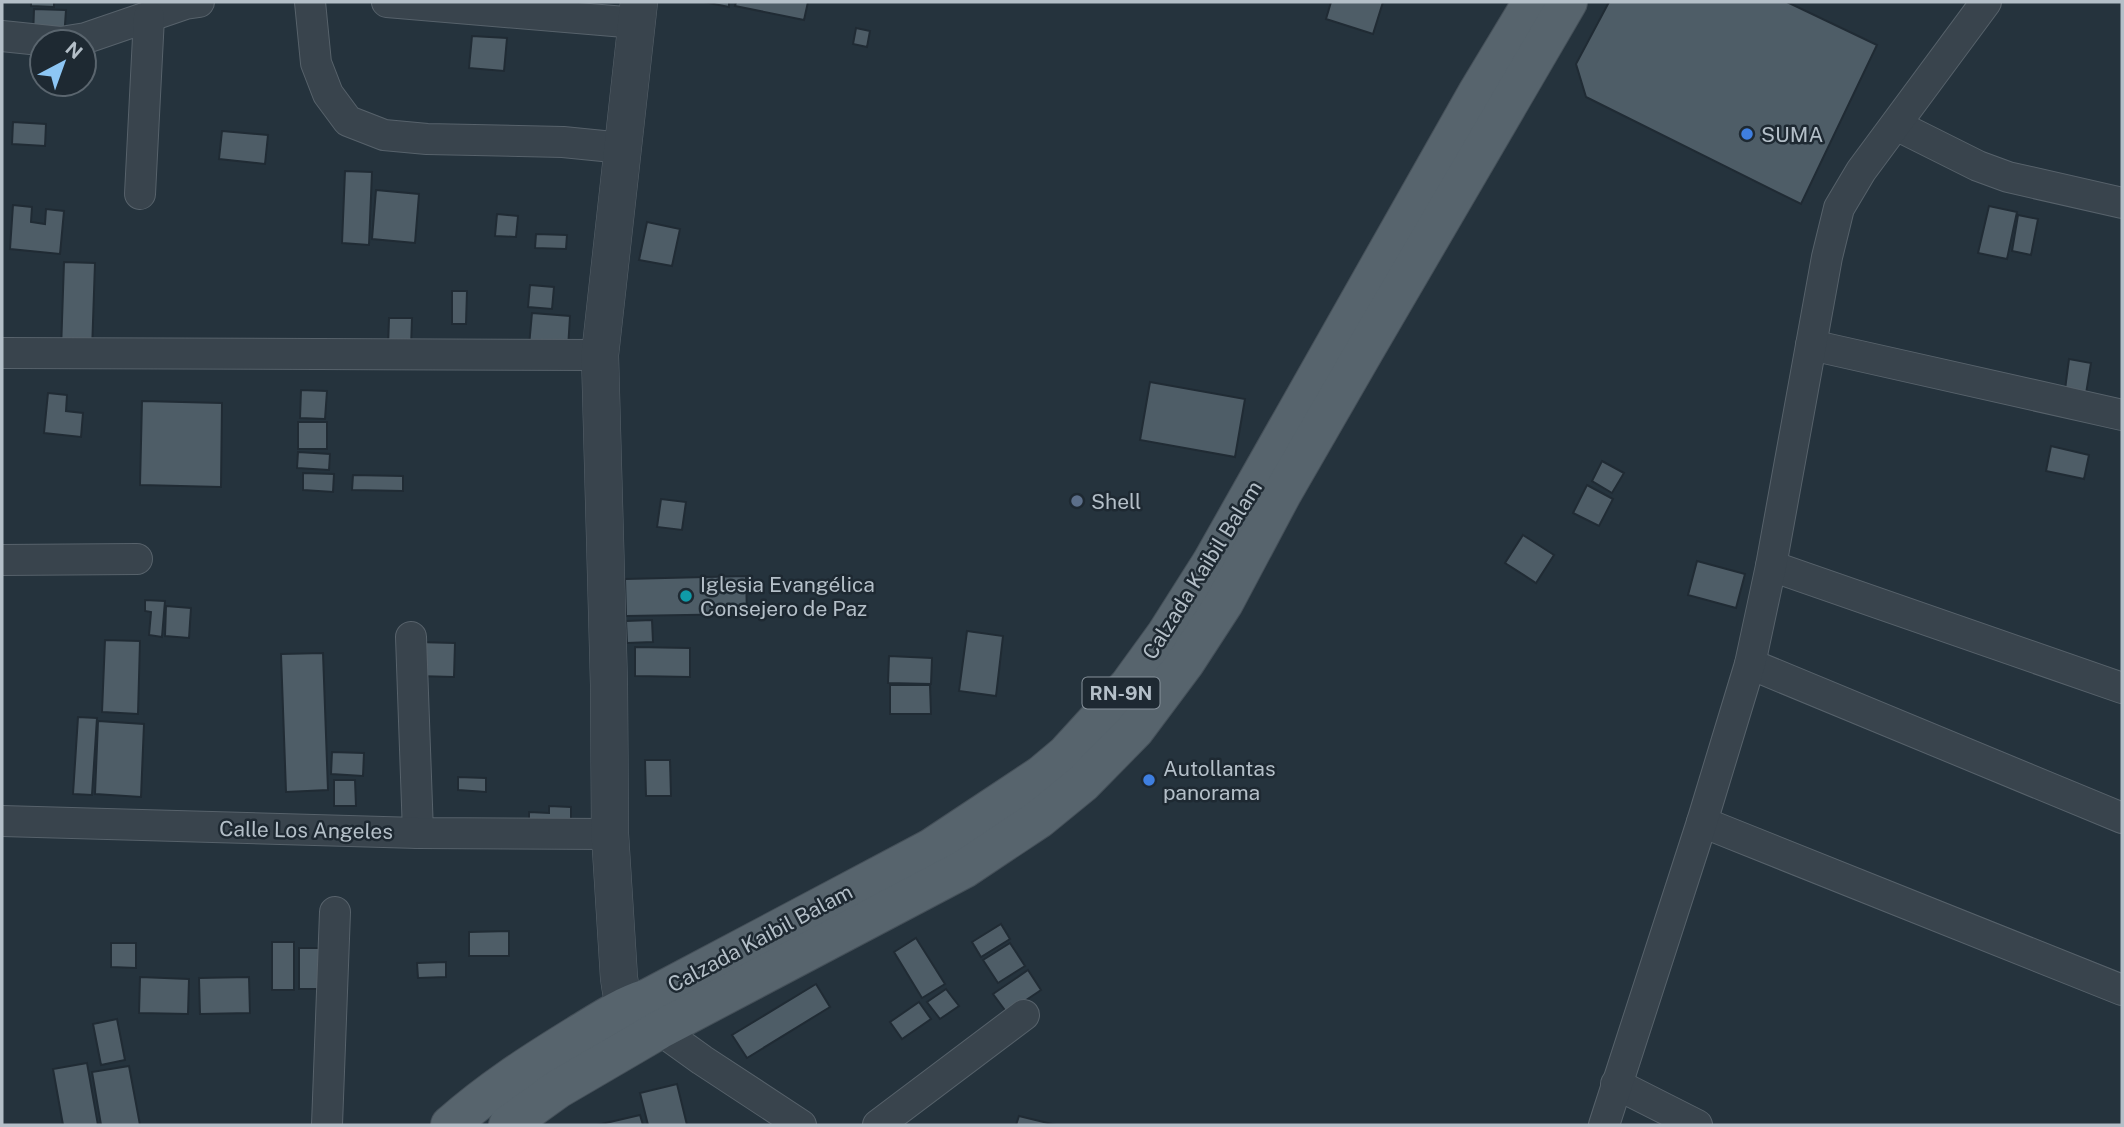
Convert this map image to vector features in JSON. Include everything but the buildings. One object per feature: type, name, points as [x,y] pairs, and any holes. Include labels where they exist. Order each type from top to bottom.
[{"type":"main road","name":"Calzada Kaibil Balam","points":[[450,1125],[524,1067],[627,1004],[648,998],[931,848],[1041,775],[1066,754],[1129,685],[1166,634],[1211,563],[1477,93],[1532,2]]},
{"type":"main road","name":"Calzada Kaibil Balam","points":[[508,1125],[558,1089],[659,1030],[964,869],[1039,819],[1083,783],[1135,730],[1185,663],[1224,603],[1358,362],[1568,2]]},
{"type":"street","points":[[98,33],[185,4],[199,2]]},
{"type":"street","points":[[310,2],[316,63],[328,94],[348,121],[384,135],[427,139],[563,142],[623,148]]},
{"type":"street","points":[[387,2],[638,12],[600,355],[609,685],[610,834],[619,978],[627,1004],[659,1030],[801,1125]]},
{"type":"street","points":[[1604,1125],[1750,664],[1839,208],[1861,171],[1986,2]]},
{"type":"street","points":[[140,194],[149,17]]},
{"type":"street","points":[[2,36],[28,39]]},
{"type":"street","points":[[1896,125],[1978,166],[2008,177],[2122,203]]},
{"type":"street","points":[[1811,345],[2122,415]]},
{"type":"street","points":[[2,353],[600,355]]},
{"type":"street","points":[[2,560],[137,559]]},
{"type":"street","points":[[1771,566],[2122,688]]},
{"type":"street","points":[[411,637],[418,833]]},
{"type":"street","points":[[1750,664],[2122,818]]},
{"type":"street","name":"Calle Los Angeles","points":[[2,821],[418,833],[610,834]]},
{"type":"street","points":[[1702,822],[2122,990]]},
{"type":"street","points":[[327,1125],[335,912]]},
{"type":"street","points":[[878,1125],[1024,1015]]},
{"type":"street","points":[[1616,1084],[1697,1125]]},
{"type":"place","name":"SUMA","points":[[1747,134]]},
{"type":"place","name":"Shell","points":[[1077,501]]},
{"type":"place","name":"Iglesia Evangélica Consejero de Paz","points":[[686,596]]},
{"type":"place","name":"Autollantas panorama","points":[[1149,780]]}]
